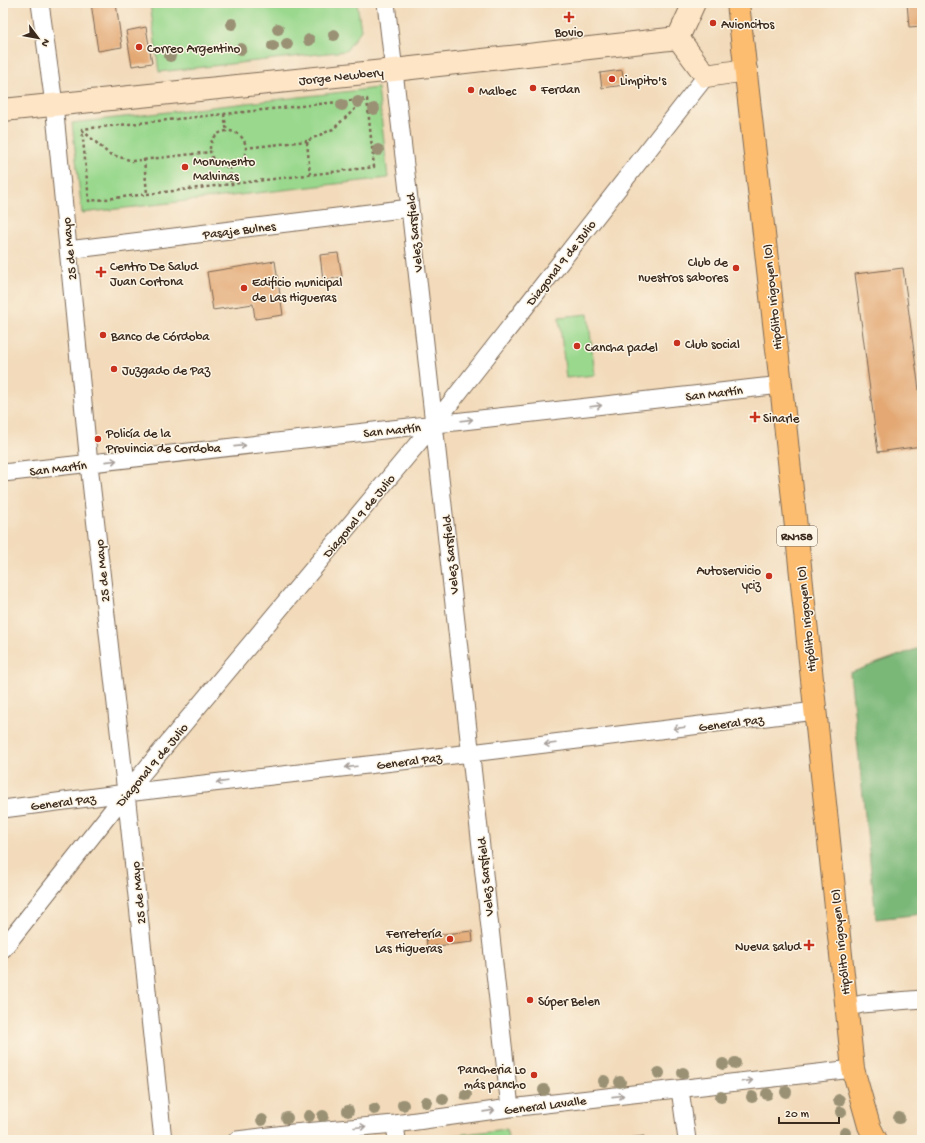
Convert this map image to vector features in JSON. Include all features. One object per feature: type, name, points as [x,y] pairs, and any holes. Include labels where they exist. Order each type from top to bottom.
[{"type":"highway","name":"Hipólito Irigoyen (O)","points":[[738,3],[781,384],[852,1069]]},
{"type":"highway","name":"RN158","points":[[852,1069],[869,1126],[876,1140]]},
{"type":"main road","points":[[694,3],[678,38],[706,76],[746,70]]},
{"type":"main road","name":"Jorge Newbery","points":[[3,110],[394,70],[678,38]]},
{"type":"street","name":"25 de Mayo","points":[[40,3],[54,104],[89,464],[163,1140]]},
{"type":"street","name":"Velez Sarsfield","points":[[386,3],[510,1108]]},
{"type":"street","name":"Diagonal 9 de Julio","points":[[3,949],[126,793],[434,424],[706,76]]},
{"type":"street","name":"Pasaje Bulnes","points":[[68,250],[410,208]]},
{"type":"street","name":"San Martín","points":[[3,473],[781,384]]},
{"type":"street","name":"General Paz","points":[[3,809],[815,711]]},
{"type":"street","points":[[846,1008],[862,1004],[922,999]]},
{"type":"street","name":"General Lavalle","points":[[237,1140],[293,1133],[396,1132],[510,1108],[852,1069]]},
{"type":"street","points":[[680,1088],[687,1140]]},
{"type":"path","points":[[82,130],[367,99]]},
{"type":"path","points":[[245,148],[307,141],[333,129],[367,99]]},
{"type":"path","points":[[82,130],[89,201],[374,167],[367,99]]},
{"type":"path","points":[[224,114],[227,132]]},
{"type":"path","points":[[82,130],[109,154],[132,161],[210,152]]},
{"type":"path","points":[[227,132],[237,134],[244,142],[245,148],[243,158],[238,164],[230,167],[219,165],[212,157],[210,152],[210,146],[216,136],[227,132]]},
{"type":"path","points":[[307,141],[310,175]]},
{"type":"path","points":[[144,159],[147,194]]},
{"type":"path","points":[[230,167],[231,184]]},
{"type":"green space","points":[[150,3],[357,3],[361,30],[346,51],[159,72]]},
{"type":"green space","points":[[378,88],[388,178],[82,213],[72,123]]},
{"type":"green space","name":"Cancha padel","points":[[588,314],[595,375],[566,378],[559,317]]},
{"type":"green space","points":[[922,647],[922,914],[876,919],[850,673]]},
{"type":"green space","points":[[507,1129],[508,1140],[423,1140],[424,1139]]},
{"type":"building","points":[[91,3],[116,3],[122,47],[98,51]]},
{"type":"building","points":[[907,3],[922,3],[922,26],[909,27]]},
{"type":"building","name":"Correo Argentino","points":[[146,27],[152,63],[132,66],[126,31]]},
{"type":"building","name":"Limpito's","points":[[622,70],[624,85],[602,88],[600,73]]},
{"type":"building","points":[[338,253],[342,277],[323,280],[320,255]]},
{"type":"building","name":"Edificio municipal de Las Higueras","points":[[275,261],[283,315],[255,319],[253,304],[213,310],[207,272]]},
{"type":"building","points":[[903,268],[922,413],[922,446],[878,452],[855,274]]},
{"type":"building","name":"Ferretería Las Higueras","points":[[472,931],[473,942],[427,947],[426,936]]},
{"type":"building","points":[[644,1136],[645,1140],[618,1140],[618,1139]]},
{"type":"place","name":"Bovio","points":[[569,17]]},
{"type":"place","name":"Avioncitos","points":[[713,23]]},
{"type":"place","name":"Correo Argentino","points":[[139,47]]},
{"type":"place","name":"Limpito's","points":[[612,79]]},
{"type":"place","name":"Ferdan","points":[[533,88]]},
{"type":"place","name":"Malbec","points":[[471,90]]},
{"type":"place","name":"Monumento Malvinas","points":[[185,167]]},
{"type":"place","name":"Club de nuestros sabores","points":[[736,268]]},
{"type":"place","name":"Centro De Salud Juan Cortona","points":[[101,272]]},
{"type":"place","name":"Edificio municipal de Las Higueras","points":[[244,288]]},
{"type":"place","name":"Banco de Córdoba","points":[[103,335]]},
{"type":"place","name":"Club social","points":[[677,343]]},
{"type":"place","name":"Cancha padel","points":[[577,346]]},
{"type":"place","name":"Juzgado de Paz","points":[[114,369]]},
{"type":"place","name":"Sinarle","points":[[755,417]]},
{"type":"place","name":"Policía de la Provincia de Cordoba","points":[[98,439]]},
{"type":"place","name":"Autoservicio yciz","points":[[769,576]]},
{"type":"place","name":"Ferretería Las Higueras","points":[[450,939]]},
{"type":"place","name":"Nueva salud","points":[[809,945]]},
{"type":"place","name":"Súper Belen","points":[[530,1000]]},
{"type":"place","name":"Pancheria Lo más pancho","points":[[534,1075]]}]
